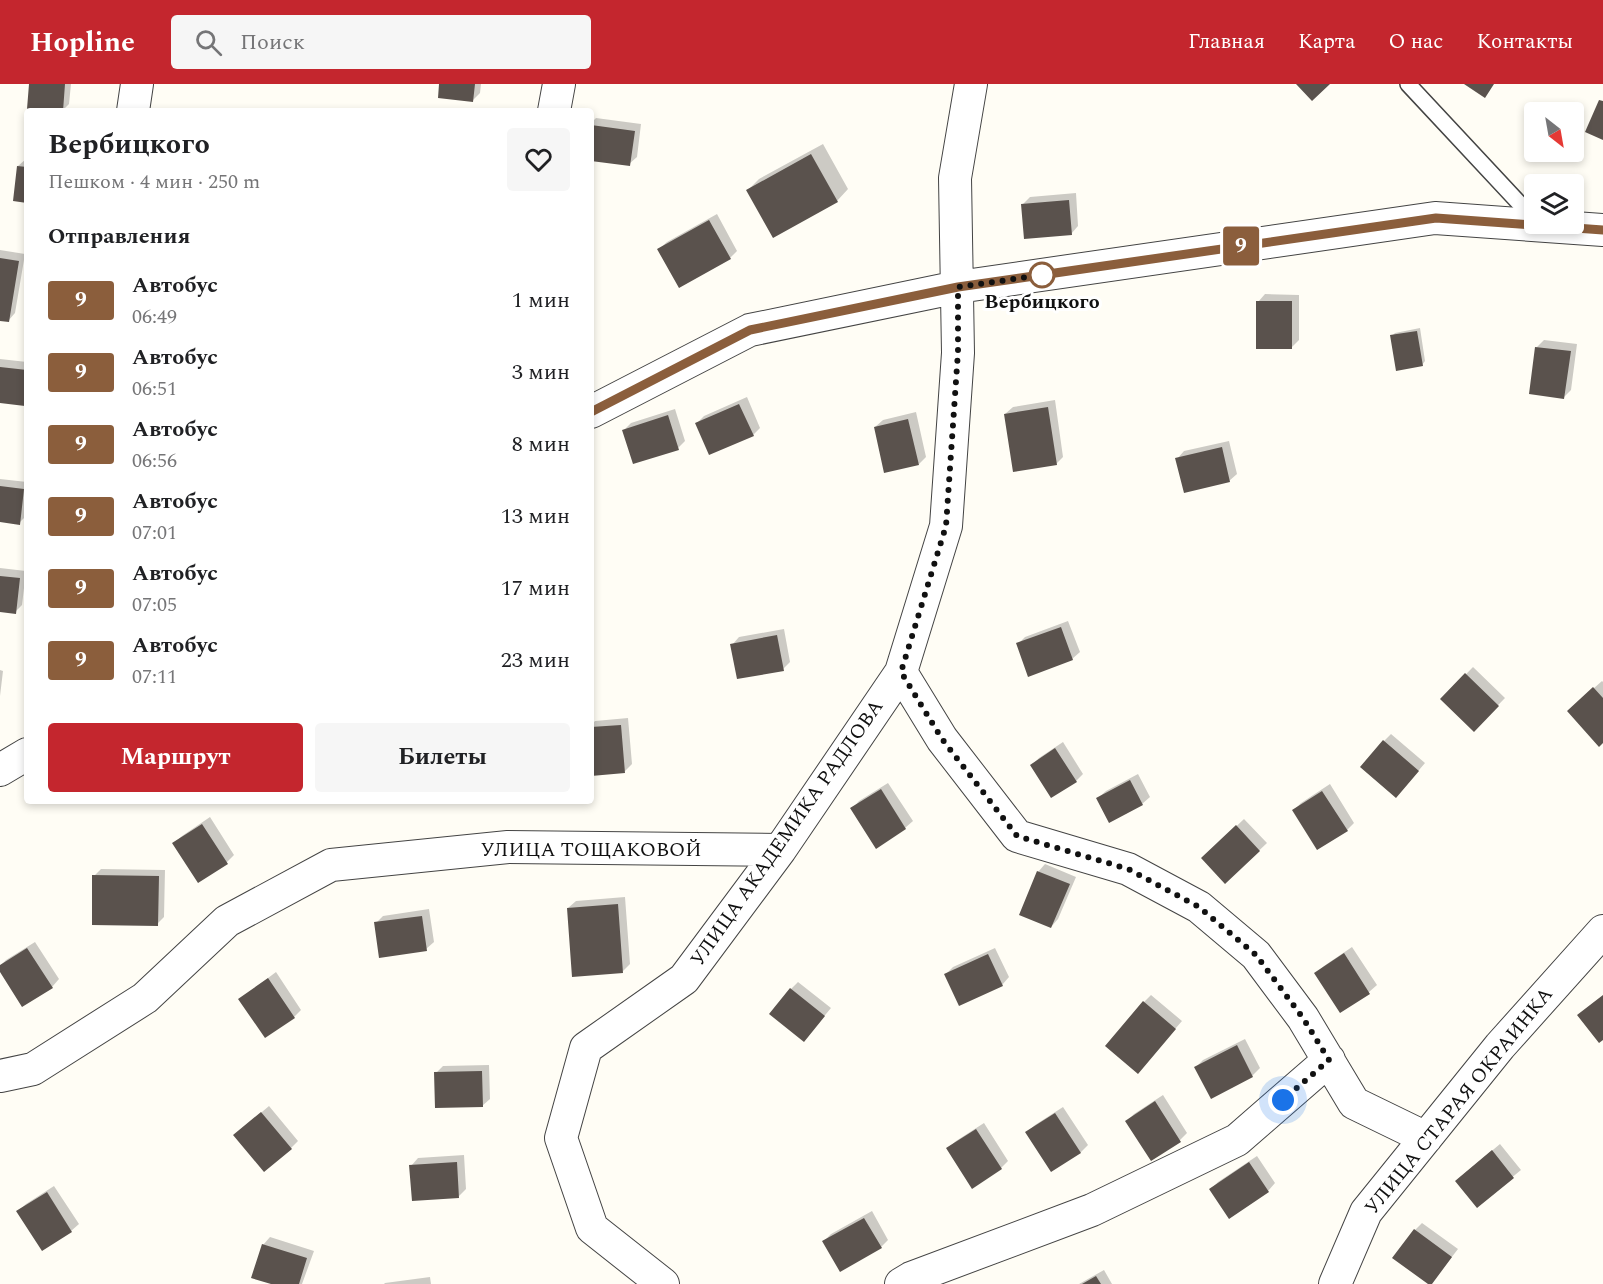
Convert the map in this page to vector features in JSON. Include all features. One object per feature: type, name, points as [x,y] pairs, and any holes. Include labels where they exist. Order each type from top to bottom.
[{"type":"street","points":[[133,108],[137,84]]},
{"type":"street","points":[[555,108],[559,84]]},
{"type":"street","name":"УЛИЦА АКАДЕМИКА РАДЛОВА","points":[[663,1284],[592,1228],[561,1138],[586,1048],[684,979],[780,850],[901,672],[946,526],[958,352],[955,178],[971,84]]},
{"type":"street","points":[[594,410],[750,330],[958,287],[1436,218],[1524,222]]},
{"type":"street","points":[[1584,228],[1603,230]]},
{"type":"street","points":[[901,672],[942,739],[1017,836],[1128,869],[1199,907],[1256,955],[1303,1018],[1354,1103],[1426,1138]]},
{"type":"street","points":[[0,770],[24,756]]},
{"type":"street","name":"УЛИЦА ТОЩАКОВОЙ","points":[[0,1076],[33,1069],[145,998],[227,921],[331,865],[508,847],[780,850]]},
{"type":"street","name":"УЛИЦА СТАРАЯ ОКРАИНКА","points":[[1335,1284],[1366,1212],[1500,1046],[1603,931]]},
{"type":"street","points":[[901,1284],[911,1278],[1092,1210],[1237,1140],[1329,1060]]},
{"type":"lane","points":[[1408,84],[1524,208]]},
{"type":"building","points":[[29,84],[65,84],[63,108],[27,108]]},
{"type":"building","points":[[439,84],[475,84],[473,102],[438,98]]},
{"type":"building","points":[[1296,84],[1330,84],[1312,101]]},
{"type":"building","points":[[1464,84],[1494,84],[1485,98]]},
{"type":"building","points":[[1599,100],[1603,101],[1603,140],[1585,132]]},
{"type":"building","points":[[594,125],[635,131],[630,166],[594,161]]},
{"type":"building","points":[[811,154],[838,202],[773,238],[746,190]]},
{"type":"building","points":[[17,166],[24,167],[24,203],[13,201]]},
{"type":"building","points":[[1069,200],[1072,235],[1024,239],[1021,204]]},
{"type":"building","points":[[709,220],[731,259],[679,288],[657,249]]},
{"type":"building","points":[[0,258],[19,261],[9,322],[0,321]]},
{"type":"building","points":[[1256,301],[1292,301],[1292,349],[1256,349]]},
{"type":"building","points":[[1417,331],[1423,366],[1396,371],[1390,335]]},
{"type":"building","points":[[1535,347],[1571,351],[1564,399],[1529,394]]},
{"type":"building","points":[[0,367],[24,370],[24,406],[0,403]]},
{"type":"building","points":[[739,404],[754,436],[709,455],[695,423]]},
{"type":"building","points":[[1048,407],[1057,465],[1013,472],[1004,414]]},
{"type":"building","points":[[668,415],[679,450],[633,464],[622,430]]},
{"type":"building","points":[[908,419],[919,465],[884,473],[874,427]]},
{"type":"building","points":[[1222,447],[1230,482],[1184,493],[1175,458]]},
{"type":"building","points":[[0,486],[24,489],[20,525],[0,522]]},
{"type":"building","points":[[0,576],[20,578],[16,614],[0,612]]},
{"type":"building","points":[[1061,627],[1073,660],[1028,677],[1016,643]]},
{"type":"building","points":[[777,635],[784,671],[737,679],[730,644]]},
{"type":"building","points":[[1465,673],[1499,706],[1474,732],[1440,699]]},
{"type":"building","points":[[1593,687],[1603,698],[1603,743],[1599,747],[1567,711]]},
{"type":"building","points":[[621,725],[625,773],[594,776],[594,727]]},
{"type":"building","points":[[1383,740],[1419,771],[1396,798],[1360,767]]},
{"type":"building","points":[[1055,748],[1077,782],[1051,798],[1030,765]]},
{"type":"building","points":[[1130,780],[1143,805],[1109,823],[1096,798]]},
{"type":"building","points":[[881,789],[906,829],[876,849],[850,808]]},
{"type":"building","points":[[1322,791],[1348,831],[1317,850],[1292,810]]},
{"type":"building","points":[[202,824],[228,864],[198,883],[172,843]]},
{"type":"building","points":[[1236,825],[1260,851],[1225,884],[1201,858]]},
{"type":"building","points":[[1037,871],[1070,884],[1051,928],[1019,915]]},
{"type":"building","points":[[92,875],[159,876],[158,926],[92,925]]},
{"type":"building","points":[[618,904],[623,973],[572,977],[567,908]]},
{"type":"building","points":[[422,916],[427,951],[379,958],[374,922]]},
{"type":"building","points":[[27,948],[53,988],[22,1007],[0,972],[0,965]]},
{"type":"building","points":[[1344,953],[1370,994],[1340,1013],[1314,973]]},
{"type":"building","points":[[988,954],[1003,986],[959,1006],[944,974]]},
{"type":"building","points":[[268,978],[295,1018],[265,1038],[238,999]]},
{"type":"building","points":[[790,988],[825,1016],[804,1042],[769,1014]]},
{"type":"building","points":[[1603,995],[1603,1040],[1599,1043],[1577,1015]]},
{"type":"building","points":[[1143,1001],[1176,1029],[1138,1074],[1105,1046]]},
{"type":"building","points":[[1237,1045],[1253,1077],[1211,1099],[1194,1067]]},
{"type":"building","points":[[482,1071],[483,1107],[435,1108],[434,1072]]},
{"type":"building","points":[[1155,1101],[1181,1142],[1151,1161],[1125,1121]]},
{"type":"building","points":[[261,1112],[292,1149],[264,1172],[233,1135]]},
{"type":"building","points":[[1055,1113],[1081,1153],[1051,1172],[1025,1132]]},
{"type":"building","points":[[976,1129],[1002,1169],[972,1189],[946,1148]]},
{"type":"building","points":[[1492,1150],[1514,1178],[1477,1208],[1455,1181]]},
{"type":"building","points":[[457,1162],[459,1198],[412,1201],[409,1165]]},
{"type":"building","points":[[1249,1162],[1269,1192],[1229,1219],[1209,1189]]},
{"type":"building","points":[[47,1192],[72,1232],[42,1251],[16,1211]]},
{"type":"building","points":[[864,1218],[882,1248],[840,1272],[822,1241]]},
{"type":"building","points":[[1414,1229],[1452,1257],[1432,1284],[1428,1284],[1392,1258]]},
{"type":"building","points":[[262,1244],[307,1258],[299,1284],[271,1284],[251,1278]]},
{"type":"building","points":[[1096,1276],[1101,1284],[1082,1284]]},
{"type":"bus line","name":"9","points":[[594,410],[750,330],[958,287],[1436,218],[1603,230]]},
{"type":"place","name":"Вербицкого","points":[[1042,275]]},
{"type":"route","points":[[1042,275],[1049,274],[958,287],[958,352],[946,526],[901,672],[942,739],[1017,836],[1128,869],[1199,907],[1256,955],[1303,1018],[1329,1060],[1283,1100]]}]
